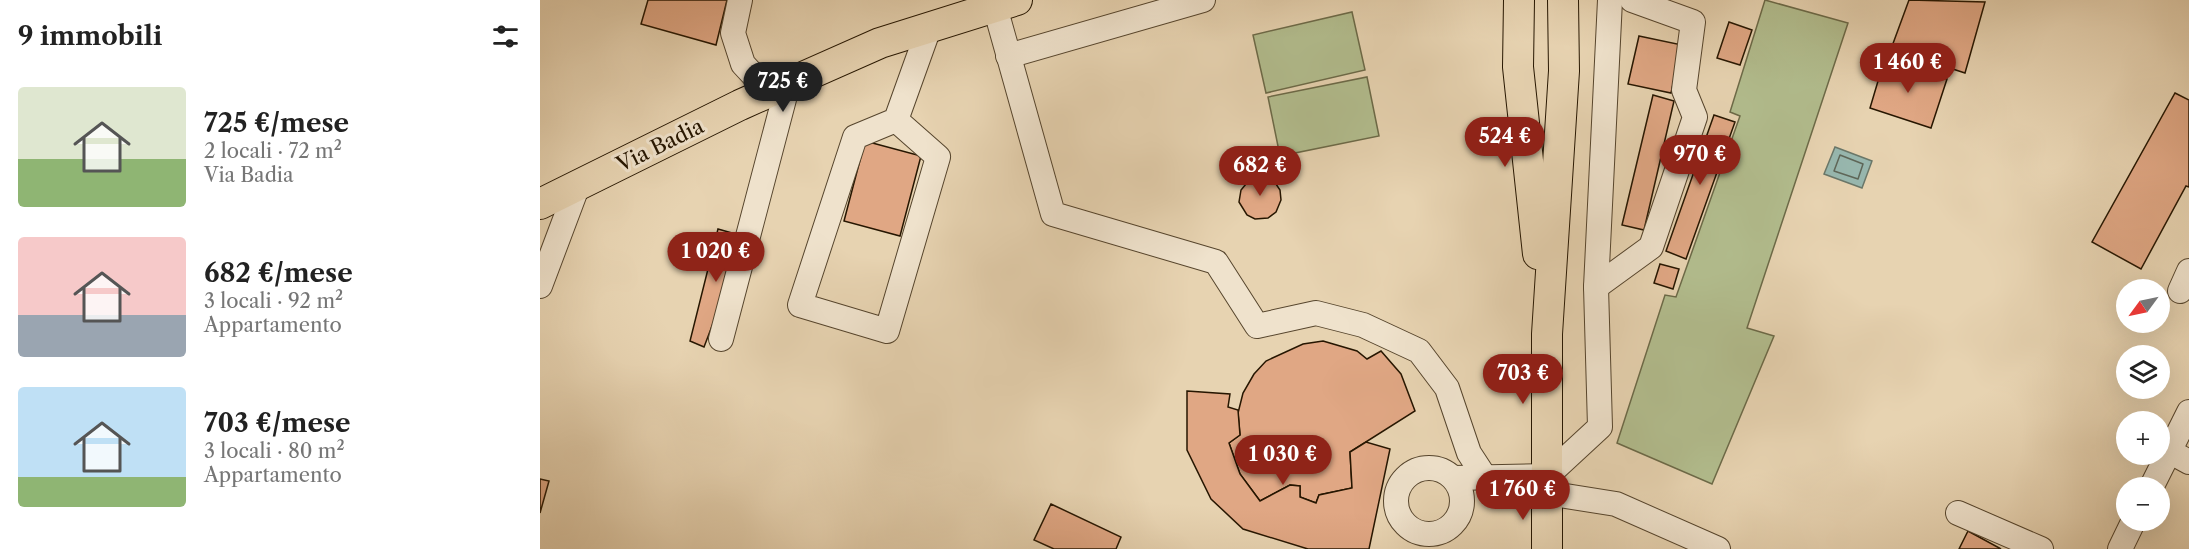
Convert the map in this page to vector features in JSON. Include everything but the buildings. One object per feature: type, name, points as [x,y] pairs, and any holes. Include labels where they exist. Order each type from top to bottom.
[{"type":"main road","points":[[1519,0],[1518,67],[1547,334]]},
{"type":"main road","points":[[1547,549],[1547,334],[1564,71],[1563,0]]},
{"type":"main road","name":"Via Badia","points":[[540,204],[778,88],[880,44],[1006,4]]},
{"type":"street","points":[[721,339],[778,88],[743,64],[733,33],[740,0]]},
{"type":"street","points":[[1008,56],[1203,0]]},
{"type":"street","points":[[1547,484],[1600,427],[1596,287],[1610,0]]},
{"type":"street","points":[[1596,287],[1651,248],[1695,117],[1684,90],[1693,22],[1632,0]]},
{"type":"street","points":[[1006,4],[1008,56],[1053,214],[1216,262],[1257,326],[1316,313],[1363,325],[1419,351],[1447,388],[1469,453],[1484,476]]},
{"type":"street","points":[[896,120],[938,157],[887,331],[800,305],[855,137],[896,120],[929,28]]},
{"type":"street","points":[[540,286],[578,185]]},
{"type":"street","points":[[2161,477],[2179,456],[2189,412]]},
{"type":"street","points":[[1454,478],[1484,476],[1547,484],[1616,504],[1718,549]]},
{"type":"street","points":[[1958,513],[2041,549]]},
{"type":"street","points":[[2120,549],[2129,531]]},
{"type":"green space","points":[[1765,0],[1848,23],[1747,328],[1774,336],[1712,484],[1617,443],[1665,295],[1676,297],[1740,116],[1730,112]]},
{"type":"green space","points":[[1352,12],[1365,70],[1266,93],[1253,35]]},
{"type":"green space","points":[[1367,77],[1379,136],[1280,156],[1268,97]]},
{"type":"water","points":[[1835,147],[1872,161],[1862,188],[1824,174]]}]
